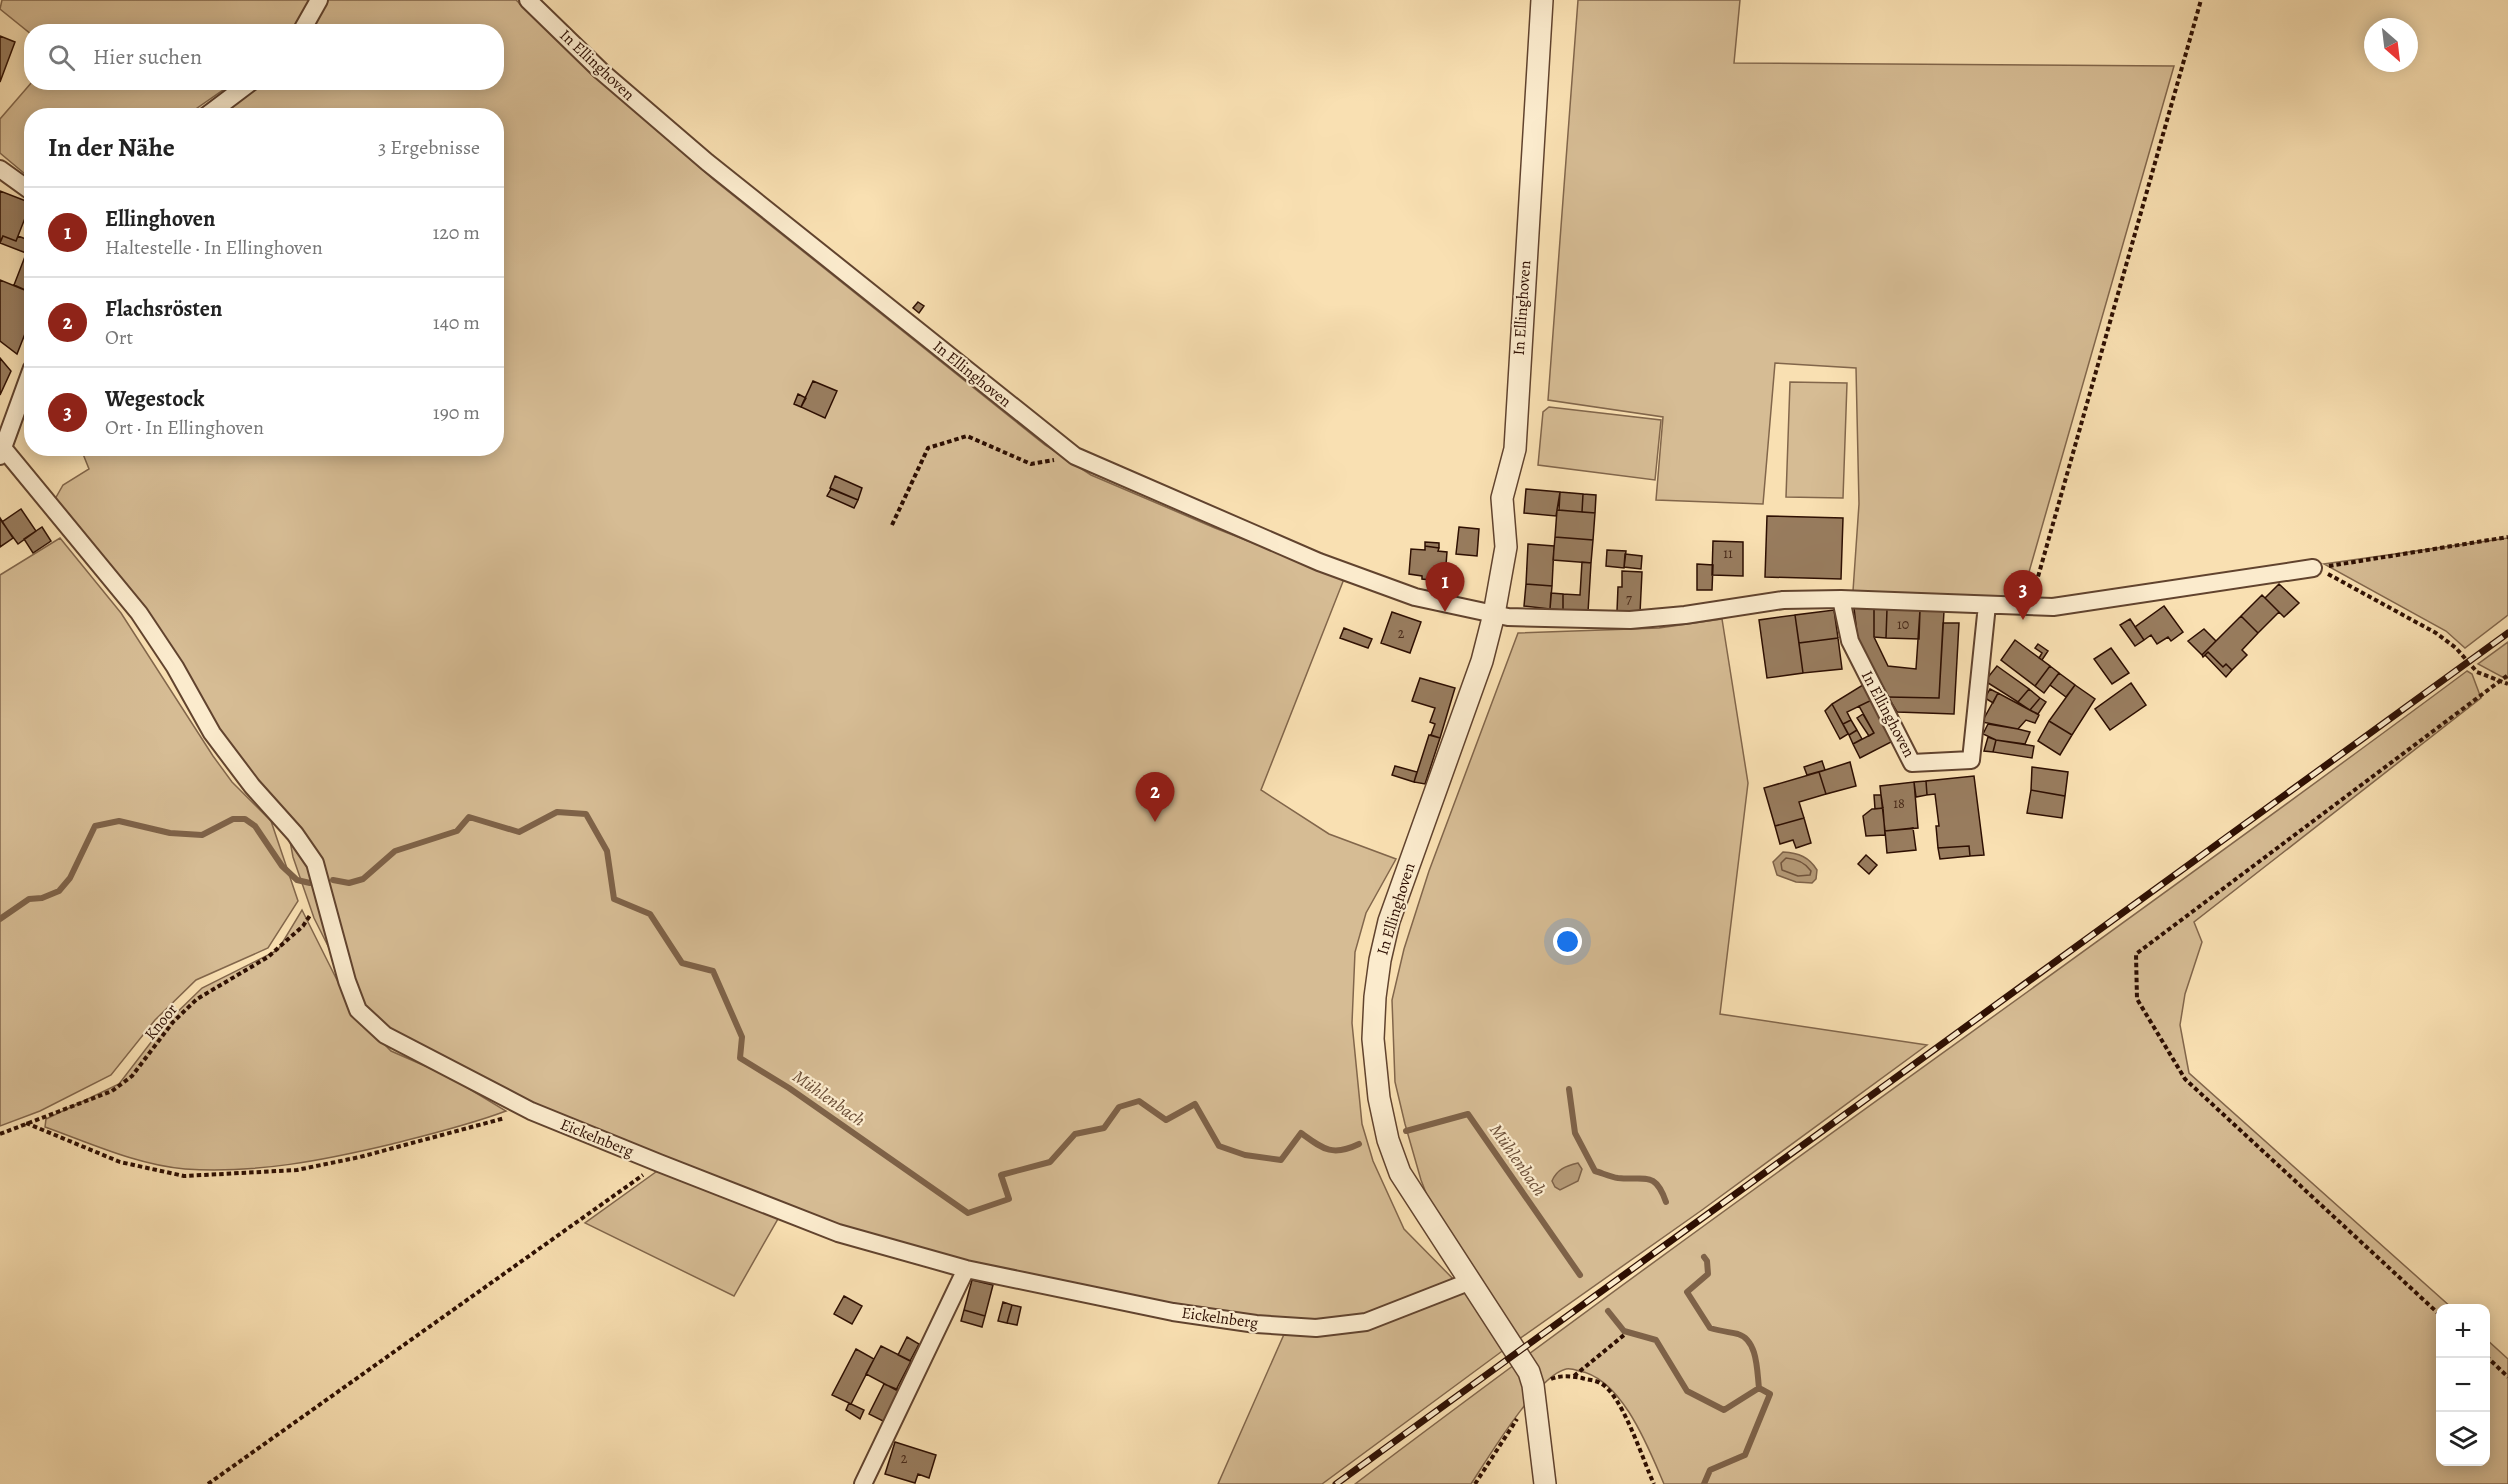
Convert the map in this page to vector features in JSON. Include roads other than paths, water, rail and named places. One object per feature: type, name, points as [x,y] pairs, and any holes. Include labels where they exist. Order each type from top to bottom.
[{"type":"street","points":[[306,24],[319,0]]},
{"type":"street","name":"In Ellinghoven","points":[[528,0],[601,71],[707,162],[1075,456],[1330,566],[1415,597],[1494,614],[1630,620],[1685,615],[1783,600],[1841,599],[2053,607],[2313,568]]},
{"type":"street","name":"In Ellinghoven","points":[[1471,1281],[1400,1173],[1388,1140],[1378,1098],[1373,1039],[1375,997],[1389,921],[1482,661],[1494,614],[1506,547],[1502,498],[1515,449],[1542,0]]},
{"type":"street","points":[[217,108],[240,90]]},
{"type":"street","points":[[0,169],[24,186]]},
{"type":"street","points":[[2,453],[24,391]]},
{"type":"street","name":"Eickelnberg","points":[[2,453],[139,613],[175,667],[212,732],[252,786],[295,834],[315,863],[347,981],[358,1010],[385,1035],[531,1111],[659,1163],[838,1233],[966,1269],[1173,1312],[1256,1324],[1316,1328],[1366,1322],[1471,1281]]},
{"type":"street","name":"In Ellinghoven","points":[[1841,599],[1850,641],[1912,762],[1971,760],[1988,605]]},
{"type":"street","points":[[863,1484],[966,1269]]},
{"type":"street","points":[[1471,1281],[1529,1372],[1545,1484]]},
{"type":"water","points":[[1783,852],[1794,853],[1807,859],[1817,870],[1816,879],[1812,883],[1796,882],[1777,875],[1773,862]]},
{"type":"water","points":[[1578,1163],[1582,1169],[1578,1181],[1560,1190],[1555,1187],[1552,1181],[1556,1174]]},
{"type":"waterway","name":"Mühlenbach","points":[[333,880],[349,883],[363,879],[395,851],[457,831],[469,817],[519,832],[557,812],[586,814],[607,851],[614,899],[650,914],[682,963],[713,971],[742,1037],[740,1058],[789,1088],[968,1213],[1009,1199],[1001,1175],[1050,1162],[1075,1134],[1104,1128],[1119,1107],[1139,1101],[1166,1120],[1195,1104],[1219,1146],[1245,1155],[1281,1160],[1301,1133],[1328,1149],[1342,1150],[1359,1144]]},
{"type":"waterway","name":"Mühlenbach","points":[[0,919],[29,899],[42,898],[59,891],[70,878],[95,826],[119,821],[170,833],[202,835],[233,819],[245,819],[255,826],[282,866],[297,880],[310,883]]},
{"type":"waterway","points":[[1569,1089],[1575,1133],[1595,1171],[1618,1178],[1642,1178],[1653,1181],[1658,1185],[1666,1202]]},
{"type":"waterway","name":"Mühlenbach","points":[[1406,1131],[1468,1114],[1580,1275]]},
{"type":"waterway","points":[[1704,1257],[1707,1261],[1708,1274],[1687,1292],[1710,1328],[1745,1337],[1755,1357],[1759,1388]]},
{"type":"waterway","name":"Mühlenbach","points":[[1608,1311],[1624,1331],[1656,1340],[1687,1391],[1724,1410],[1759,1388],[1770,1394],[1745,1455],[1710,1470],[1704,1484]]},
{"type":"railway","points":[[1336,1484],[2508,633]]},
{"type":"place","name":"Ellinghoven","points":[[1445,612]]},
{"type":"place","name":"Wegestock","points":[[2023,620]]},
{"type":"place","name":"Flachsrösten","points":[[1155,822]]}]
